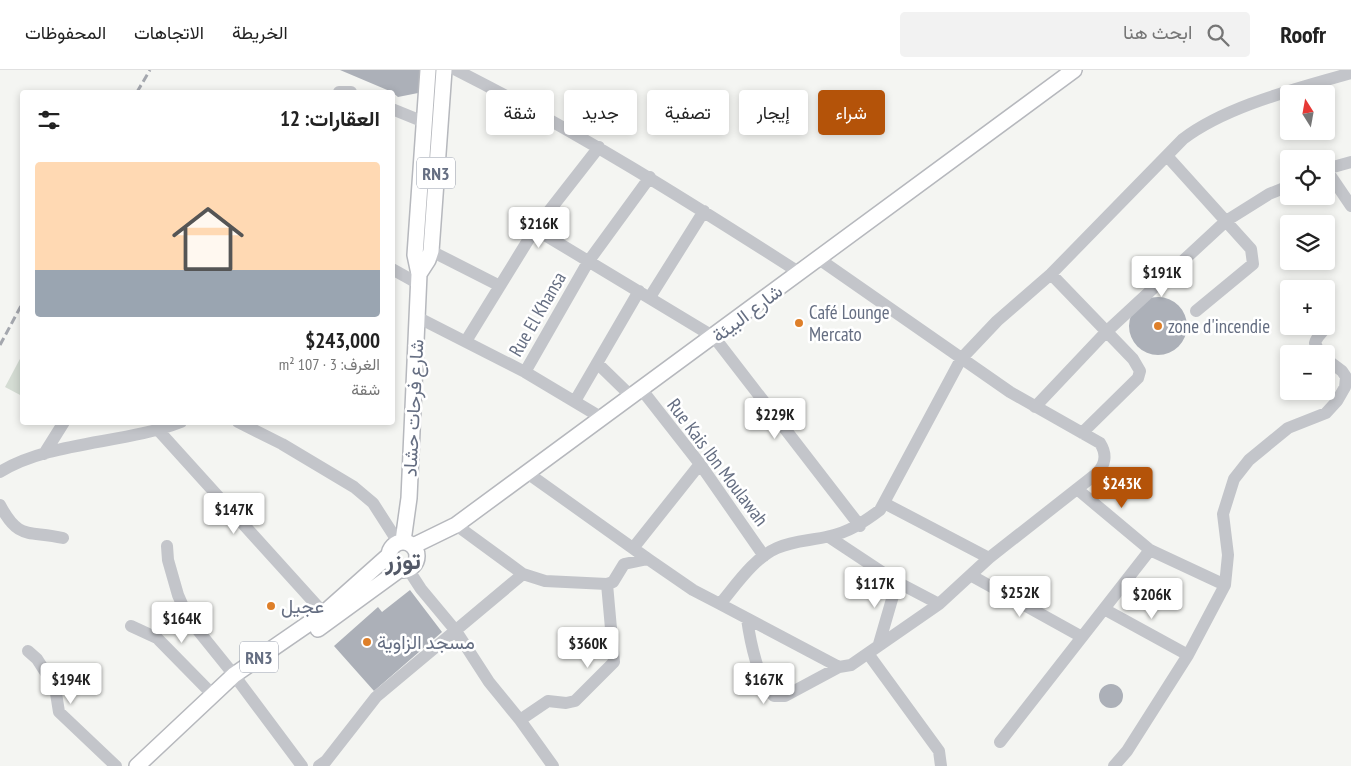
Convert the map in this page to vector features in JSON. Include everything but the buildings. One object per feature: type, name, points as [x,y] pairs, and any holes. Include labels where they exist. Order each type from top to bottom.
[{"type":"main road","name":"شارع فرحات حشاد","points":[[405,543],[409,498],[419,279],[415,255],[428,70]]},
{"type":"main road","name":"شارع فرحات حشاد","points":[[419,279],[431,251],[444,70]]},
{"type":"main road","name":"شارع البيئة","points":[[405,543],[456,525],[526,472],[637,394],[1074,70]]},
{"type":"main road","points":[[422,147],[438,150]]},
{"type":"main road","name":"RN3","points":[[137,766],[213,695],[327,616],[417,559],[405,543],[391,548],[388,556],[327,616]]},
{"type":"main road","points":[[388,556],[392,565],[404,569]]},
{"type":"main road","name":"RN3","points":[[151,766],[237,679]]},
{"type":"street","points":[[456,70],[522,104],[650,177],[800,273]]},
{"type":"street","points":[[720,604],[764,556],[791,542],[829,537],[860,526],[880,510],[961,359],[997,321],[1050,274],[1191,133],[1219,118],[1351,74]]},
{"type":"street","points":[[395,110],[424,122]]},
{"type":"street","points":[[466,341],[535,230],[599,147]]},
{"type":"street","points":[[1167,156],[1251,249],[1254,264],[1196,311]]},
{"type":"street","points":[[1335,166],[1351,162]]},
{"type":"street","name":"Rue El Khansa","points":[[525,372],[588,262],[650,177]]},
{"type":"street","points":[[1335,182],[1351,206]]},
{"type":"street","points":[[1035,407],[1105,333],[1226,220],[1269,194],[1280,190]]},
{"type":"street","points":[[575,400],[597,363],[704,211]]},
{"type":"street","points":[[535,230],[645,294],[714,337],[860,526]]},
{"type":"street","points":[[431,251],[500,286]]},
{"type":"street","points":[[526,472],[693,590],[839,666],[851,666],[879,644],[939,604],[972,576],[989,558],[1101,470],[1105,458],[1100,443],[1035,407],[961,359],[819,259]]},
{"type":"street","points":[[395,271],[419,279]]},
{"type":"street","points":[[1050,274],[1105,333],[1136,362],[1140,373],[1131,385],[1082,433]]},
{"type":"street","points":[[417,317],[525,372],[575,400],[602,418]]},
{"type":"street","name":"Rue Kais Ibn Moulawah","points":[[597,363],[637,394],[700,464],[764,556]]},
{"type":"street","points":[[1114,766],[1127,751],[1188,655],[1225,585],[1228,555],[1223,514],[1234,479],[1249,460],[1276,436],[1296,424],[1326,413],[1337,400],[1344,387],[1346,377],[1335,366]]},
{"type":"street","points":[[44,454],[62,425]]},
{"type":"street","points":[[0,472],[16,463],[44,454],[159,431],[174,425]]},
{"type":"street","points":[[244,425],[282,444],[354,487],[373,503],[405,543]]},
{"type":"street","points":[[159,431],[327,616]]},
{"type":"street","points":[[634,547],[700,464]]},
{"type":"street","points":[[1077,489],[1150,550],[1225,585]]},
{"type":"street","points":[[884,503],[989,558]]},
{"type":"street","points":[[0,505],[10,523],[20,531],[64,538]]},
{"type":"street","points":[[456,525],[523,574],[545,581],[607,584],[613,582],[624,564],[648,559]]},
{"type":"street","points":[[829,537],[897,582],[939,604]]},
{"type":"street","points":[[167,546],[168,560],[184,611],[302,766]]},
{"type":"street","points":[[1000,742],[1150,550]]},
{"type":"street","points":[[404,569],[456,631],[489,682],[520,720],[553,766]]},
{"type":"street","points":[[319,766],[326,761],[376,697],[523,574]]},
{"type":"street","points":[[972,576],[1082,637]]},
{"type":"street","points":[[879,644],[897,582]]},
{"type":"street","points":[[520,720],[548,701],[566,703],[575,701],[614,662],[607,584]]},
{"type":"street","points":[[1104,609],[1188,655]]},
{"type":"street","points":[[747,619],[752,648],[767,686],[774,696],[785,696],[839,666]]},
{"type":"street","points":[[132,626],[157,638],[213,695]]},
{"type":"street","points":[[28,652],[37,659],[55,687],[59,712],[116,766]]},
{"type":"street","points":[[868,654],[939,751],[941,766]]},
{"type":"shaded area","points":[[20,359],[20,395],[5,387]]},
{"type":"railway","points":[[138,90],[150,70]]},
{"type":"railway","points":[[0,345],[20,308]]},
{"type":"place","name":"Café Lounge Mercato","points":[[799,323]]},
{"type":"place","name":"zone d'incendie","points":[[1158,326]]},
{"type":"place","name":"عجيل","points":[[271,606]]},
{"type":"place","name":"مسجد الزاوية","points":[[367,642]]},
{"type":"district","name":"توزر","points":[[403,560]]}]
